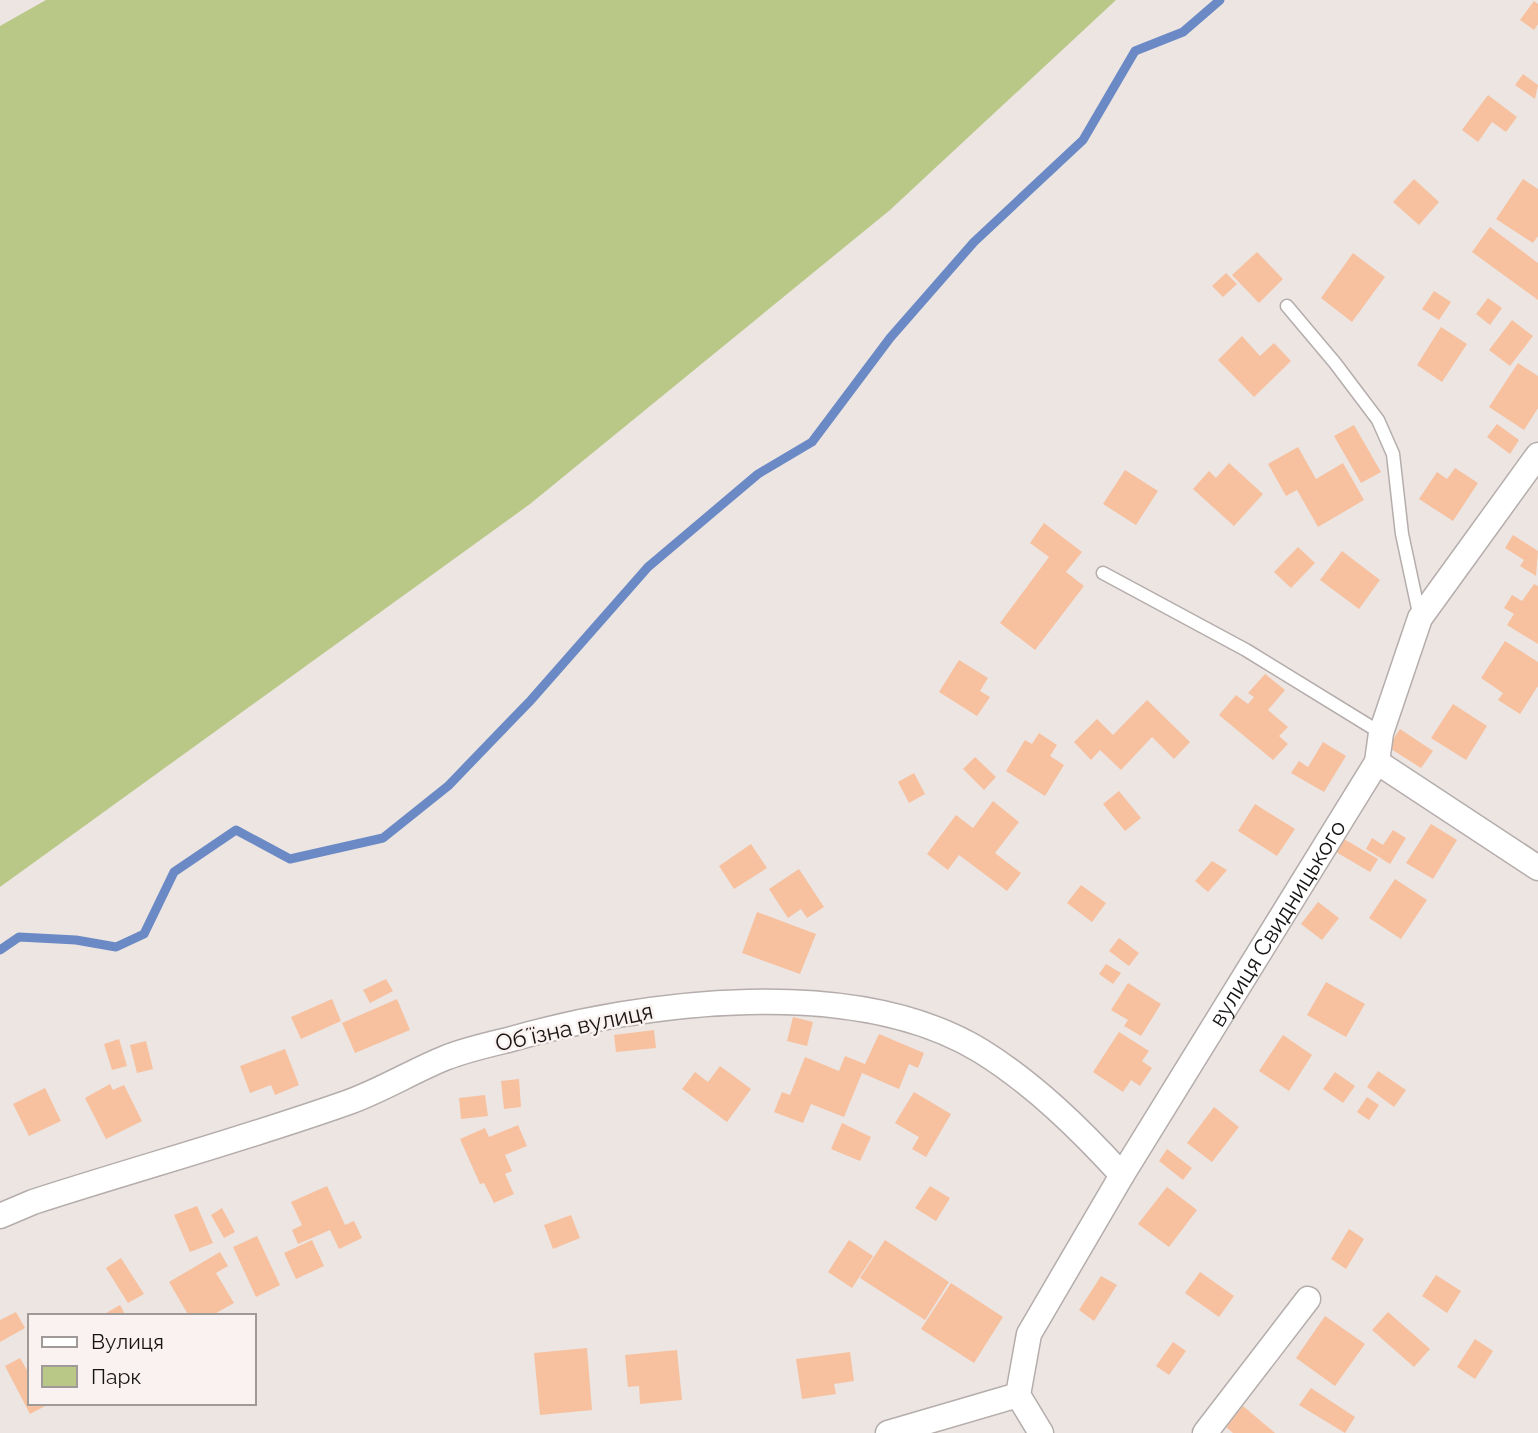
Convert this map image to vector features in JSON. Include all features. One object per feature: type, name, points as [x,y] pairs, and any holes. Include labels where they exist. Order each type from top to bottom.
[{"type":"street","name":"вулиця Свидницького","points":[[1018,1395],[1029,1334],[1122,1175],[1377,762],[1381,733],[1420,618],[1538,455]]},
{"type":"street","points":[[1377,762],[1538,868]]},
{"type":"street","name":"Обʼїзна вулиця","points":[[0,1216],[33,1202],[351,1101],[447,1057],[552,1027],[692,1005],[814,1002],[862,1008],[902,1018],[946,1034],[979,1050],[1025,1083],[1077,1129],[1122,1175]]},
{"type":"street","points":[[1205,1433],[1308,1299]]},
{"type":"street","points":[[888,1433],[1018,1395],[1041,1433]]},
{"type":"lane","points":[[1287,306],[1378,420],[1393,454],[1402,534],[1420,618]]},
{"type":"lane","points":[[1103,573],[1246,650],[1381,733]]},
{"type":"green space","points":[[46,0],[1116,0],[890,210],[530,504],[0,887],[0,26]]},
{"type":"building","points":[[1534,1],[1538,4],[1538,24],[1534,30],[1520,20]]},
{"type":"building","points":[[1523,74],[1538,85],[1535,99],[1515,85]]},
{"type":"building","points":[[1488,95],[1517,117],[1506,132],[1492,122],[1478,142],[1462,130]]},
{"type":"building","points":[[1414,179],[1439,202],[1419,225],[1393,202]]},
{"type":"building","points":[[1523,179],[1538,189],[1538,236],[1533,243],[1496,219]]},
{"type":"building","points":[[1490,227],[1538,263],[1538,300],[1472,252]]},
{"type":"building","points":[[1257,252],[1283,279],[1259,303],[1232,275]]},
{"type":"building","points":[[1353,253],[1385,277],[1352,322],[1321,298]]},
{"type":"building","points":[[1226,273],[1237,284],[1223,297],[1212,286]]},
{"type":"building","points":[[1434,291],[1451,302],[1439,320],[1422,309]]},
{"type":"building","points":[[1488,298],[1502,308],[1490,325],[1476,314]]},
{"type":"building","points":[[1512,320],[1533,336],[1510,366],[1489,350]]},
{"type":"building","points":[[1441,327],[1467,344],[1442,382],[1417,365]]},
{"type":"building","points":[[1242,336],[1260,356],[1274,343],[1291,361],[1254,397],[1218,360]]},
{"type":"building","points":[[1518,363],[1538,376],[1538,408],[1524,430],[1489,407]]},
{"type":"building","points":[[1497,424],[1519,440],[1510,454],[1487,437]]},
{"type":"building","points":[[1354,425],[1381,472],[1361,483],[1334,436]]},
{"type":"building","points":[[1298,447],[1316,479],[1343,463],[1364,500],[1318,527],[1297,490],[1286,496],[1268,464]]},
{"type":"building","points":[[1229,463],[1263,494],[1234,526],[1193,489],[1209,471],[1216,478]]},
{"type":"building","points":[[1455,468],[1478,483],[1453,521],[1419,499],[1437,472],[1447,479]]},
{"type":"building","points":[[1125,470],[1158,491],[1136,525],[1103,504]]},
{"type":"building","points":[[1044,523],[1082,552],[1066,572],[1084,586],[1035,650],[1000,623],[1049,557],[1030,543]]},
{"type":"building","points":[[1513,535],[1538,551],[1536,576],[1520,566],[1524,560],[1505,548]]},
{"type":"building","points":[[1298,547],[1315,563],[1291,588],[1274,572]]},
{"type":"building","points":[[1342,551],[1380,580],[1359,609],[1320,580]]},
{"type":"building","points":[[1534,584],[1538,586],[1538,644],[1507,625],[1514,614],[1504,608],[1512,595],[1522,601]]},
{"type":"building","points":[[1505,641],[1538,662],[1538,686],[1520,714],[1498,700],[1503,693],[1481,678]]},
{"type":"building","points":[[959,660],[988,678],[980,691],[990,697],[977,716],[939,692]]},
{"type":"building","points":[[1265,674],[1285,690],[1268,710],[1288,727],[1279,736],[1288,744],[1273,760],[1219,715],[1236,695],[1248,704],[1254,697],[1248,693]]},
{"type":"building","points":[[1147,700],[1190,742],[1174,759],[1152,737],[1121,770],[1100,750],[1091,760],[1074,742],[1097,719],[1113,735]]},
{"type":"building","points":[[1453,704],[1487,726],[1466,760],[1431,738]]},
{"type":"building","points":[[1400,729],[1433,751],[1421,768],[1388,747]]},
{"type":"building","points":[[1039,733],[1057,745],[1050,756],[1064,765],[1045,796],[1006,771],[1025,740],[1032,744]]},
{"type":"building","points":[[1323,742],[1346,756],[1324,792],[1291,773],[1299,761],[1308,767]]},
{"type":"building","points":[[975,757],[996,777],[984,790],[963,769]]},
{"type":"building","points":[[914,773],[925,794],[909,803],[898,782]]},
{"type":"building","points":[[1119,791],[1141,818],[1125,831],[1103,804]]},
{"type":"building","points":[[993,801],[1019,822],[995,853],[1021,873],[1007,891],[959,855],[948,870],[927,854],[956,815],[973,828]]},
{"type":"building","points":[[1255,804],[1295,829],[1277,856],[1238,831]]},
{"type":"building","points":[[1431,824],[1457,840],[1433,879],[1406,863]]},
{"type":"building","points":[[1393,830],[1406,838],[1390,864],[1366,849],[1372,838],[1383,845]]},
{"type":"building","points":[[1344,839],[1378,859],[1370,872],[1336,852]]},
{"type":"building","points":[[751,844],[767,868],[734,889],[719,866]]},
{"type":"building","points":[[1212,861],[1227,870],[1208,892],[1195,881]]},
{"type":"building","points":[[799,869],[824,907],[807,918],[801,909],[788,918],[769,889]]},
{"type":"building","points":[[1395,879],[1427,900],[1401,939],[1369,918]]},
{"type":"building","points":[[1081,885],[1106,903],[1092,922],[1067,903]]},
{"type":"building","points":[[1318,902],[1339,918],[1322,940],[1301,924]]},
{"type":"building","points":[[757,912],[816,934],[800,974],[742,953]]},
{"type":"building","points":[[1119,938],[1139,953],[1129,966],[1109,951]]},
{"type":"building","points":[[1106,964],[1121,973],[1113,984],[1099,974]]},
{"type":"building","points":[[386,979],[393,991],[370,1003],[363,990]]},
{"type":"building","points":[[1326,982],[1365,1004],[1346,1037],[1307,1015]]},
{"type":"building","points":[[1128,983],[1161,1004],[1141,1036],[1124,1026],[1128,1020],[1111,1010]]},
{"type":"building","points":[[332,999],[341,1021],[301,1039],[291,1017]]},
{"type":"building","points":[[397,999],[410,1030],[355,1053],[342,1023]]},
{"type":"building","points":[[793,1017],[813,1022],[807,1046],[787,1041]]},
{"type":"building","points":[[654,1030],[656,1048],[616,1052],[614,1035]]},
{"type":"building","points":[[1119,1032],[1149,1051],[1142,1061],[1152,1068],[1140,1086],[1131,1080],[1123,1092],[1093,1072]]},
{"type":"building","points":[[879,1034],[924,1053],[918,1068],[909,1064],[899,1089],[862,1073],[844,1117],[811,1104],[803,1123],[774,1112],[782,1092],[790,1095],[805,1057],[839,1071],[845,1056],[865,1064]]},
{"type":"building","points":[[1283,1035],[1312,1055],[1289,1091],[1259,1071]]},
{"type":"building","points":[[119,1039],[127,1066],[112,1070],[104,1044]]},
{"type":"building","points":[[146,1041],[153,1069],[137,1073],[130,1045]]},
{"type":"building","points":[[285,1049],[299,1085],[275,1095],[271,1085],[250,1093],[240,1066]]},
{"type":"building","points":[[720,1066],[751,1089],[727,1122],[682,1089],[695,1072],[708,1082]]},
{"type":"building","points":[[1378,1071],[1406,1090],[1394,1107],[1367,1087]]},
{"type":"building","points":[[1335,1072],[1355,1086],[1343,1103],[1323,1089]]},
{"type":"building","points":[[519,1079],[521,1107],[504,1109],[501,1081]]},
{"type":"building","points":[[110,1084],[113,1090],[124,1085],[142,1121],[106,1139],[85,1098]]},
{"type":"building","points":[[45,1088],[61,1121],[29,1136],[13,1104]]},
{"type":"building","points":[[914,1092],[951,1114],[926,1157],[912,1149],[919,1137],[895,1123]]},
{"type":"building","points":[[485,1095],[488,1116],[461,1119],[459,1098]]},
{"type":"building","points":[[1367,1097],[1379,1105],[1369,1120],[1357,1112]]},
{"type":"building","points":[[1214,1107],[1239,1127],[1212,1162],[1187,1143]]},
{"type":"building","points":[[842,1123],[871,1137],[860,1161],[831,1149]]},
{"type":"building","points":[[518,1125],[527,1146],[505,1155],[512,1171],[505,1174],[514,1194],[494,1203],[484,1183],[480,1184],[460,1139],[485,1128],[489,1137]]},
{"type":"building","points":[[1167,1149],[1192,1168],[1183,1180],[1159,1161]]},
{"type":"building","points":[[327,1186],[345,1225],[354,1221],[362,1238],[339,1249],[330,1230],[298,1244],[292,1230],[302,1225],[291,1202]]},
{"type":"building","points":[[930,1186],[950,1198],[936,1221],[915,1208]]},
{"type":"building","points":[[1167,1187],[1197,1210],[1169,1247],[1138,1224]]},
{"type":"building","points":[[197,1206],[213,1243],[190,1252],[174,1215]]},
{"type":"building","points":[[222,1208],[235,1232],[224,1238],[211,1215]]},
{"type":"building","points":[[571,1215],[580,1238],[553,1249],[544,1225]]},
{"type":"building","points":[[1349,1229],[1364,1239],[1346,1269],[1331,1259]]},
{"type":"building","points":[[257,1236],[280,1285],[256,1297],[233,1247]]},
{"type":"building","points":[[312,1240],[324,1266],[296,1279],[284,1253]]},
{"type":"building","points":[[849,1240],[873,1256],[852,1288],[828,1272]]},
{"type":"building","points":[[885,1240],[949,1282],[925,1320],[860,1278]]},
{"type":"building","points":[[220,1252],[228,1266],[216,1273],[234,1303],[215,1314],[188,1314],[169,1282]]},
{"type":"building","points":[[121,1258],[144,1294],[128,1303],[106,1268]]},
{"type":"building","points":[[1200,1272],[1234,1296],[1219,1317],[1185,1293]]},
{"type":"building","points":[[1436,1275],[1461,1291],[1447,1313],[1422,1296]]},
{"type":"building","points":[[1101,1276],[1117,1285],[1094,1321],[1079,1310]]},
{"type":"building","points":[[951,1283],[1003,1317],[974,1363],[921,1329]]},
{"type":"building","points":[[120,1305],[125,1314],[104,1314]]},
{"type":"building","points":[[16,1312],[25,1328],[0,1342],[0,1320]]},
{"type":"building","points":[[1388,1312],[1430,1349],[1414,1367],[1372,1330]]},
{"type":"building","points":[[1325,1316],[1365,1344],[1335,1386],[1296,1358]]},
{"type":"building","points":[[1475,1339],[1493,1351],[1475,1379],[1457,1367]]},
{"type":"building","points":[[1173,1342],[1186,1351],[1169,1375],[1156,1366]]},
{"type":"building","points":[[587,1348],[592,1410],[540,1415],[534,1353]]},
{"type":"building","points":[[677,1350],[682,1400],[640,1404],[639,1386],[628,1387],[625,1355]]},
{"type":"building","points":[[850,1352],[854,1381],[834,1384],[836,1394],[802,1399],[796,1359]]},
{"type":"building","points":[[20,1358],[28,1369],[28,1405],[47,1405],[30,1414],[5,1366]]},
{"type":"building","points":[[1311,1388],[1355,1417],[1345,1433],[1299,1405]]},
{"type":"building","points":[[1243,1406],[1275,1433],[1233,1433],[1226,1427]]},
{"type":"waterway","points":[[0,950],[19,937],[76,940],[116,947],[144,934],[174,872],[236,830],[290,859],[383,838],[448,786],[531,700],[648,567],[758,474],[812,442],[890,338],[974,242],[1083,140],[1135,51],[1183,32],[1220,0]]}]
